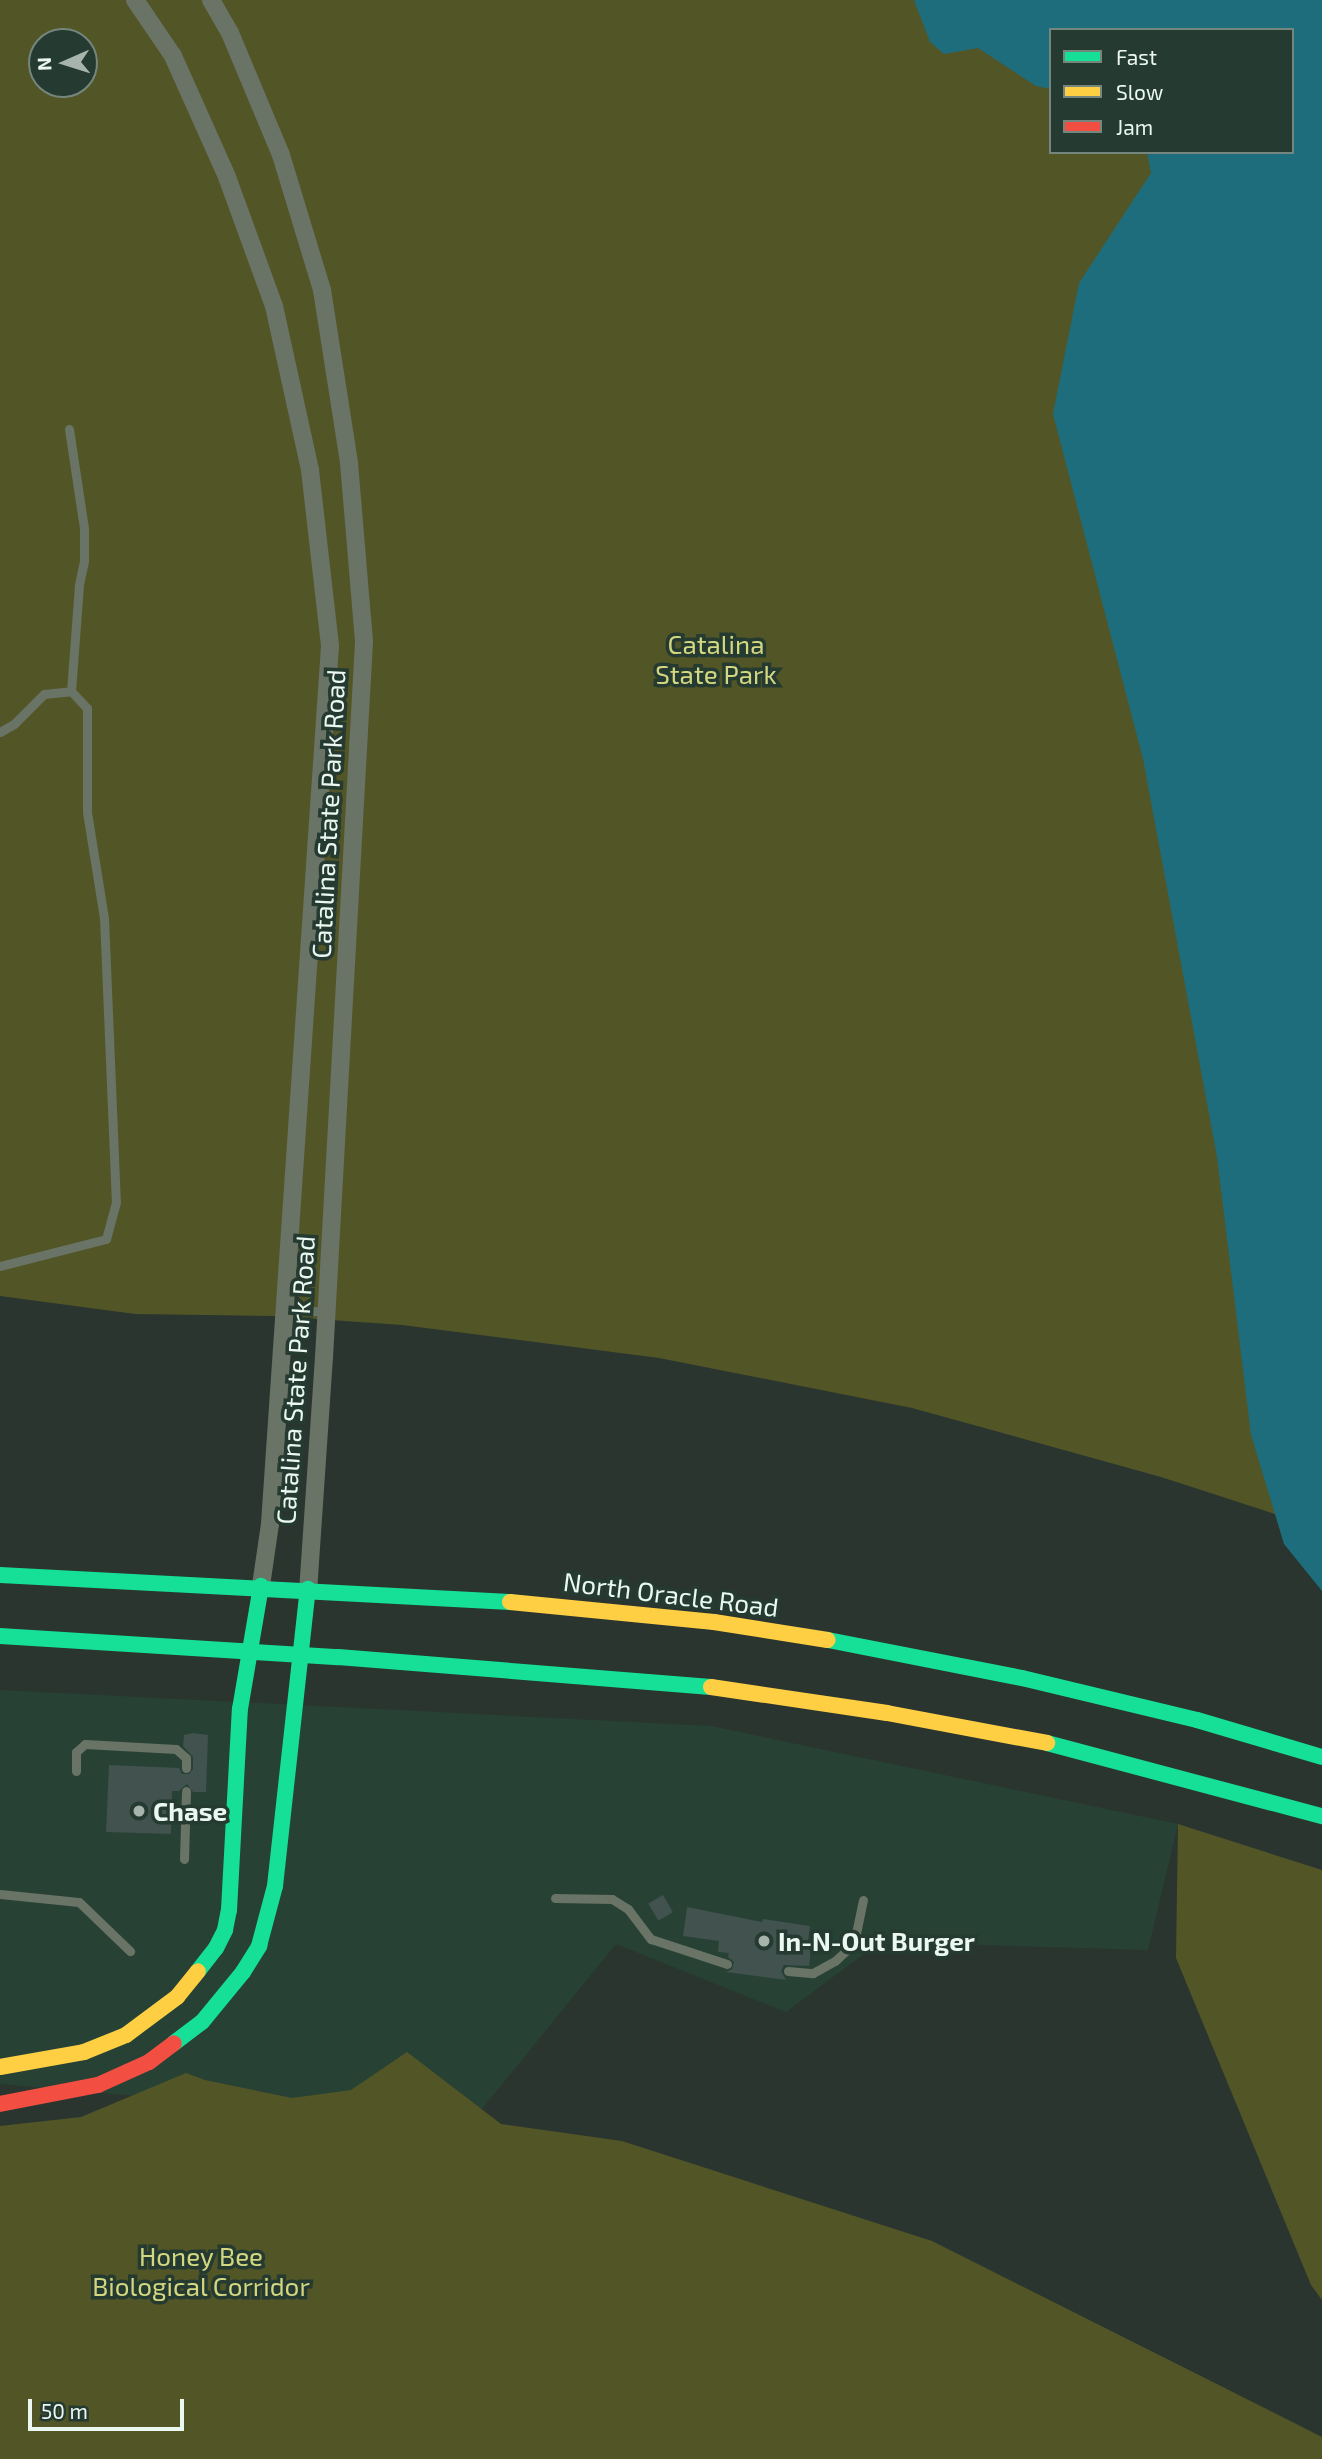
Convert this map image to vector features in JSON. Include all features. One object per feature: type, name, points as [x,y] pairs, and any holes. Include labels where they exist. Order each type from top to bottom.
[{"type":"main road","name":"North Oracle Road","points":[[0,1575],[261,1586],[533,1603],[714,1622],[825,1639],[1049,1684],[1197,1720],[1322,1757]]},
{"type":"main road","points":[[0,2067],[84,2052],[126,2035],[177,1997],[216,1948],[225,1930],[229,1910],[240,1709],[261,1586]]},
{"type":"main road","name":"Catalina State Park Road","points":[[0,2104],[72,2093],[124,2076],[149,2062],[201,2022],[243,1972],[259,1946],[275,1886],[308,1589]]},
{"type":"main road","points":[[0,1636],[251,1650],[730,1689],[887,1713],[1042,1742],[1322,1816]]},
{"type":"street","name":"Catalina State Park Road","points":[[135,0],[173,56],[227,177],[274,306],[310,470],[330,646],[270,1524],[261,1586]]},
{"type":"street","name":"Catalina State Park Road","points":[[211,0],[230,33],[281,155],[318,278],[349,463],[364,642],[327,1312],[308,1589]]},
{"type":"lane","points":[[0,1266],[106,1239],[116,1202],[104,918],[87,812],[88,708],[71,691],[79,585],[84,561],[84,528],[69,429]]},
{"type":"lane","points":[[0,732],[14,724],[44,694],[71,691]]},
{"type":"lane","points":[[285,1309],[327,1312]]},
{"type":"lane","points":[[76,1771],[76,1752],[85,1744],[176,1749],[186,1758],[187,1768]]},
{"type":"lane","points":[[184,1859],[186,1791]]},
{"type":"lane","points":[[0,1894],[79,1902],[130,1951]]},
{"type":"lane","points":[[555,1898],[612,1899],[628,1909],[651,1939],[727,1964]]},
{"type":"lane","points":[[788,1971],[813,1973],[835,1961],[854,1943],[863,1900]]},
{"type":"shaded area","points":[[0,1690],[711,1726],[1178,1824],[1148,1950],[880,1942],[786,2012],[616,1944],[469,2125],[0,2084]]},
{"type":"green space","name":"Catalina State Park","points":[[0,0],[1322,0],[1284,1517],[1161,1477],[912,1408],[659,1358],[402,1325],[274,1316],[135,1314],[0,1296]]},
{"type":"green space","points":[[1178,1824],[1322,1870],[1322,2300],[1311,2285],[1176,1958]]},
{"type":"green space","name":"Honey Bee Biological Corridor","points":[[407,2052],[501,2124],[622,2141],[932,2241],[1322,2437],[1322,2459],[0,2459],[0,2126],[81,2117],[186,2073],[205,2080],[292,2098],[351,2090]]},
{"type":"water","points":[[914,0],[1322,0],[1322,1591],[1284,1544],[1251,1435],[1217,1157],[1143,759],[1053,414],[1079,283],[1151,173],[1147,154],[1294,154],[1294,28],[1049,28],[1049,89],[1036,86],[978,48],[944,54],[930,42]]},
{"type":"building","name":"Chase","points":[[184,1735],[208,1735],[206,1792],[193,1792],[187,1784],[179,1791],[172,1791],[171,1834],[106,1832],[109,1765],[179,1768],[182,1774],[189,1774],[193,1769],[193,1757],[183,1746]]},
{"type":"building","points":[[663,1895],[673,1912],[658,1921],[648,1903]]},
{"type":"building","name":"In-N-Out Burger","points":[[687,1907],[762,1922],[763,1919],[810,1926],[807,1949],[811,1951],[809,1966],[784,1965],[781,1971],[786,1980],[726,1972],[732,1969],[734,1962],[728,1957],[729,1953],[718,1952],[719,1941],[683,1936]]},
{"type":"traffic: fast","points":[[0,1575],[510,1602]]},
{"type":"traffic: fast","points":[[198,1971],[216,1948],[225,1930],[229,1910],[240,1709],[261,1586]]},
{"type":"traffic: fast","points":[[174,2043],[202,2022],[243,1972],[259,1946],[275,1886],[308,1589]]},
{"type":"traffic: fast","points":[[0,1636],[338,1657],[711,1687]]},
{"type":"traffic: fast","points":[[828,1640],[1022,1678],[1197,1720],[1322,1757]]},
{"type":"traffic: fast","points":[[1047,1743],[1322,1816]]},
{"type":"traffic: slow","points":[[510,1602],[714,1622],[828,1640]]},
{"type":"traffic: slow","points":[[711,1687],[887,1713],[1047,1743]]},
{"type":"traffic: slow","points":[[0,2067],[84,2052],[126,2035],[177,1997],[198,1971]]},
{"type":"traffic: jam","points":[[0,2104],[98,2085],[149,2062],[174,2043]]},
{"type":"place","name":"Chase","points":[[139,1811]]},
{"type":"place","name":"In-N-Out Burger","points":[[764,1941]]}]
